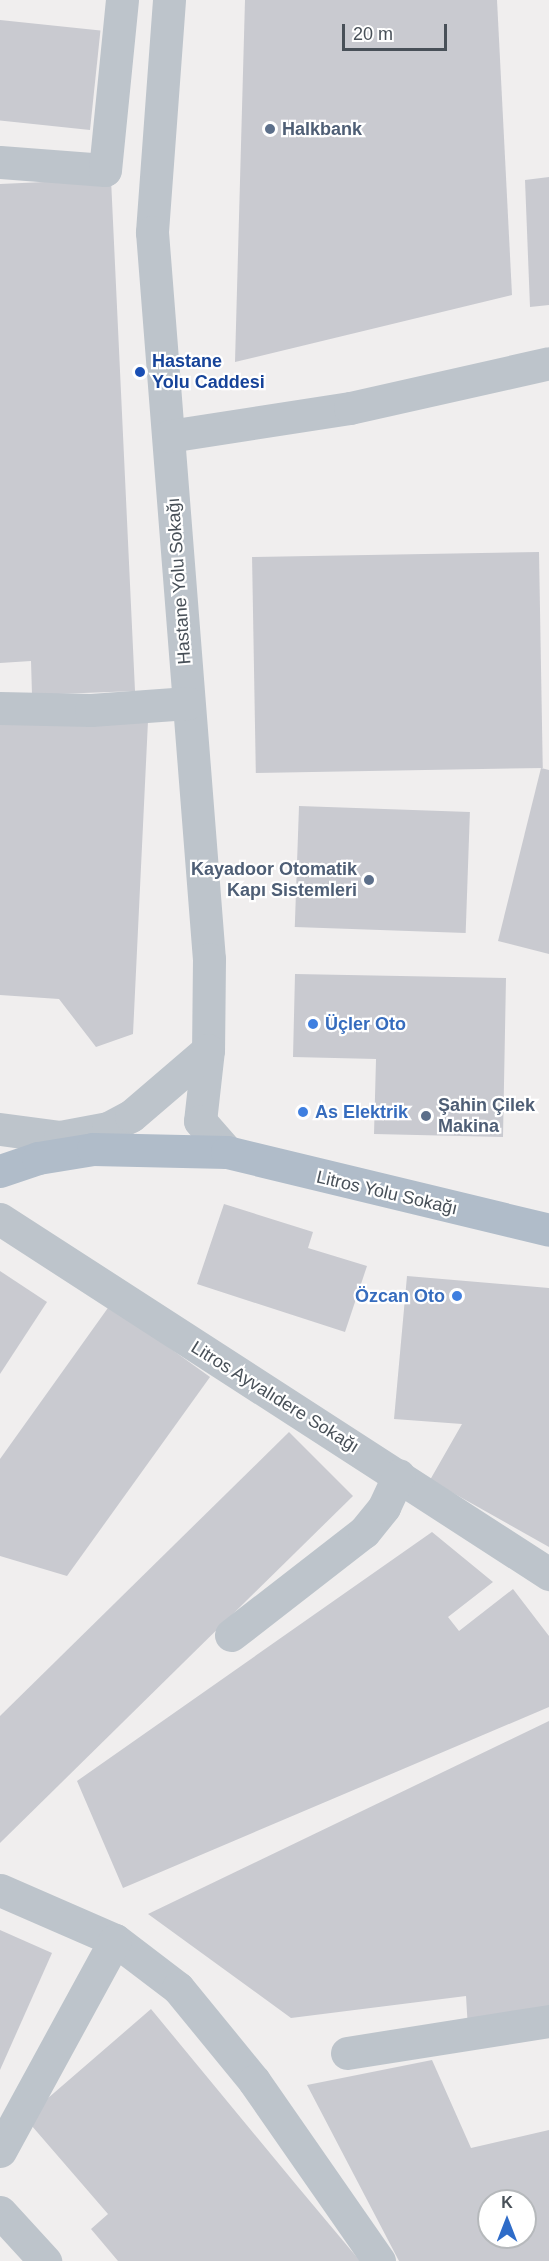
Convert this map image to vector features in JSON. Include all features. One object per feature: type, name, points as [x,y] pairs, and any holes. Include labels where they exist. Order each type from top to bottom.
[{"type":"main road","name":"Litros Yolu Sokağı","points":[[0,1171],[38,1158],[93,1149],[227,1152],[549,1230]]},
{"type":"street","points":[[0,162],[105,170],[122,0]]},
{"type":"street","name":"Hastane Yolu Sokağı","points":[[169,0],[152,232],[209,959],[208,1050],[200,1121],[227,1152]]},
{"type":"street","points":[[169,436],[350,408],[549,363]]},
{"type":"street","points":[[0,708],[91,710],[188,703]]},
{"type":"street","points":[[0,1165],[4,1139],[0,1129],[60,1137],[108,1128],[131,1116],[208,1050]]},
{"type":"street","name":"Litros Ayvalıdere Sokağı","points":[[0,1219],[399,1474],[549,1574]]},
{"type":"street","points":[[231,1635],[364,1532],[384,1507],[399,1474]]},
{"type":"street","points":[[0,1890],[115,1940],[162,1974],[210,2025],[379,2261]]},
{"type":"street","points":[[0,2151],[115,1940]]},
{"type":"street","points":[[347,2053],[549,2021]]},
{"type":"street","points":[[0,2212],[45,2261]]},
{"type":"building","points":[[245,0],[497,0],[512,295],[235,362]]},
{"type":"building","points":[[0,20],[100,31],[90,130],[0,121]]},
{"type":"building","points":[[549,177],[549,305],[530,307],[525,180]]},
{"type":"building","points":[[111,179],[135,691],[32,695],[31,661],[0,663],[0,184]]},
{"type":"building","points":[[539,552],[543,768],[256,773],[252,557]]},
{"type":"building","points":[[0,714],[148,721],[133,1034],[96,1047],[59,999],[0,995]]},
{"type":"building","points":[[541,768],[549,770],[549,954],[498,941]]},
{"type":"building","points":[[299,806],[470,812],[466,933],[295,927]]},
{"type":"building","points":[[295,974],[506,978],[503,1137],[374,1134],[376,1059],[293,1057]]},
{"type":"building","points":[[224,1204],[313,1232],[308,1248],[367,1266],[345,1332],[197,1284]]},
{"type":"building","points":[[0,1271],[47,1302],[0,1374]]},
{"type":"building","points":[[407,1276],[549,1288],[549,1547],[430,1480],[462,1424],[394,1419]]},
{"type":"building","points":[[110,1305],[210,1377],[67,1576],[0,1556],[0,1459]]},
{"type":"building","points":[[289,1432],[353,1496],[0,1843],[0,1716]]},
{"type":"building","points":[[432,1532],[493,1582],[448,1617],[459,1631],[513,1589],[549,1636],[549,1707],[123,1888],[77,1781]]},
{"type":"building","points":[[549,1721],[549,2011],[468,2029],[466,1996],[291,2018],[148,1914]]},
{"type":"building","points":[[0,1930],[52,1953],[0,2070]]},
{"type":"building","points":[[151,2009],[360,2261],[118,2261],[91,2229],[108,2214],[25,2118]]},
{"type":"building","points":[[432,2060],[471,2148],[549,2130],[549,2261],[399,2261],[307,2085]]},
{"type":"place","name":"Halkbank","points":[[270,129]]},
{"type":"place","name":"Hastane Yolu Caddesi","points":[[140,372]]},
{"type":"place","name":"Kayadoor Otomatik Kapı Sistemleri","points":[[369,880]]},
{"type":"place","name":"Üçler Oto","points":[[313,1024]]},
{"type":"place","name":"As Elektrik","points":[[303,1112]]},
{"type":"place","name":"Şahin Çilek Makina","points":[[426,1116]]},
{"type":"place","name":"Özcan Oto","points":[[457,1296]]}]
